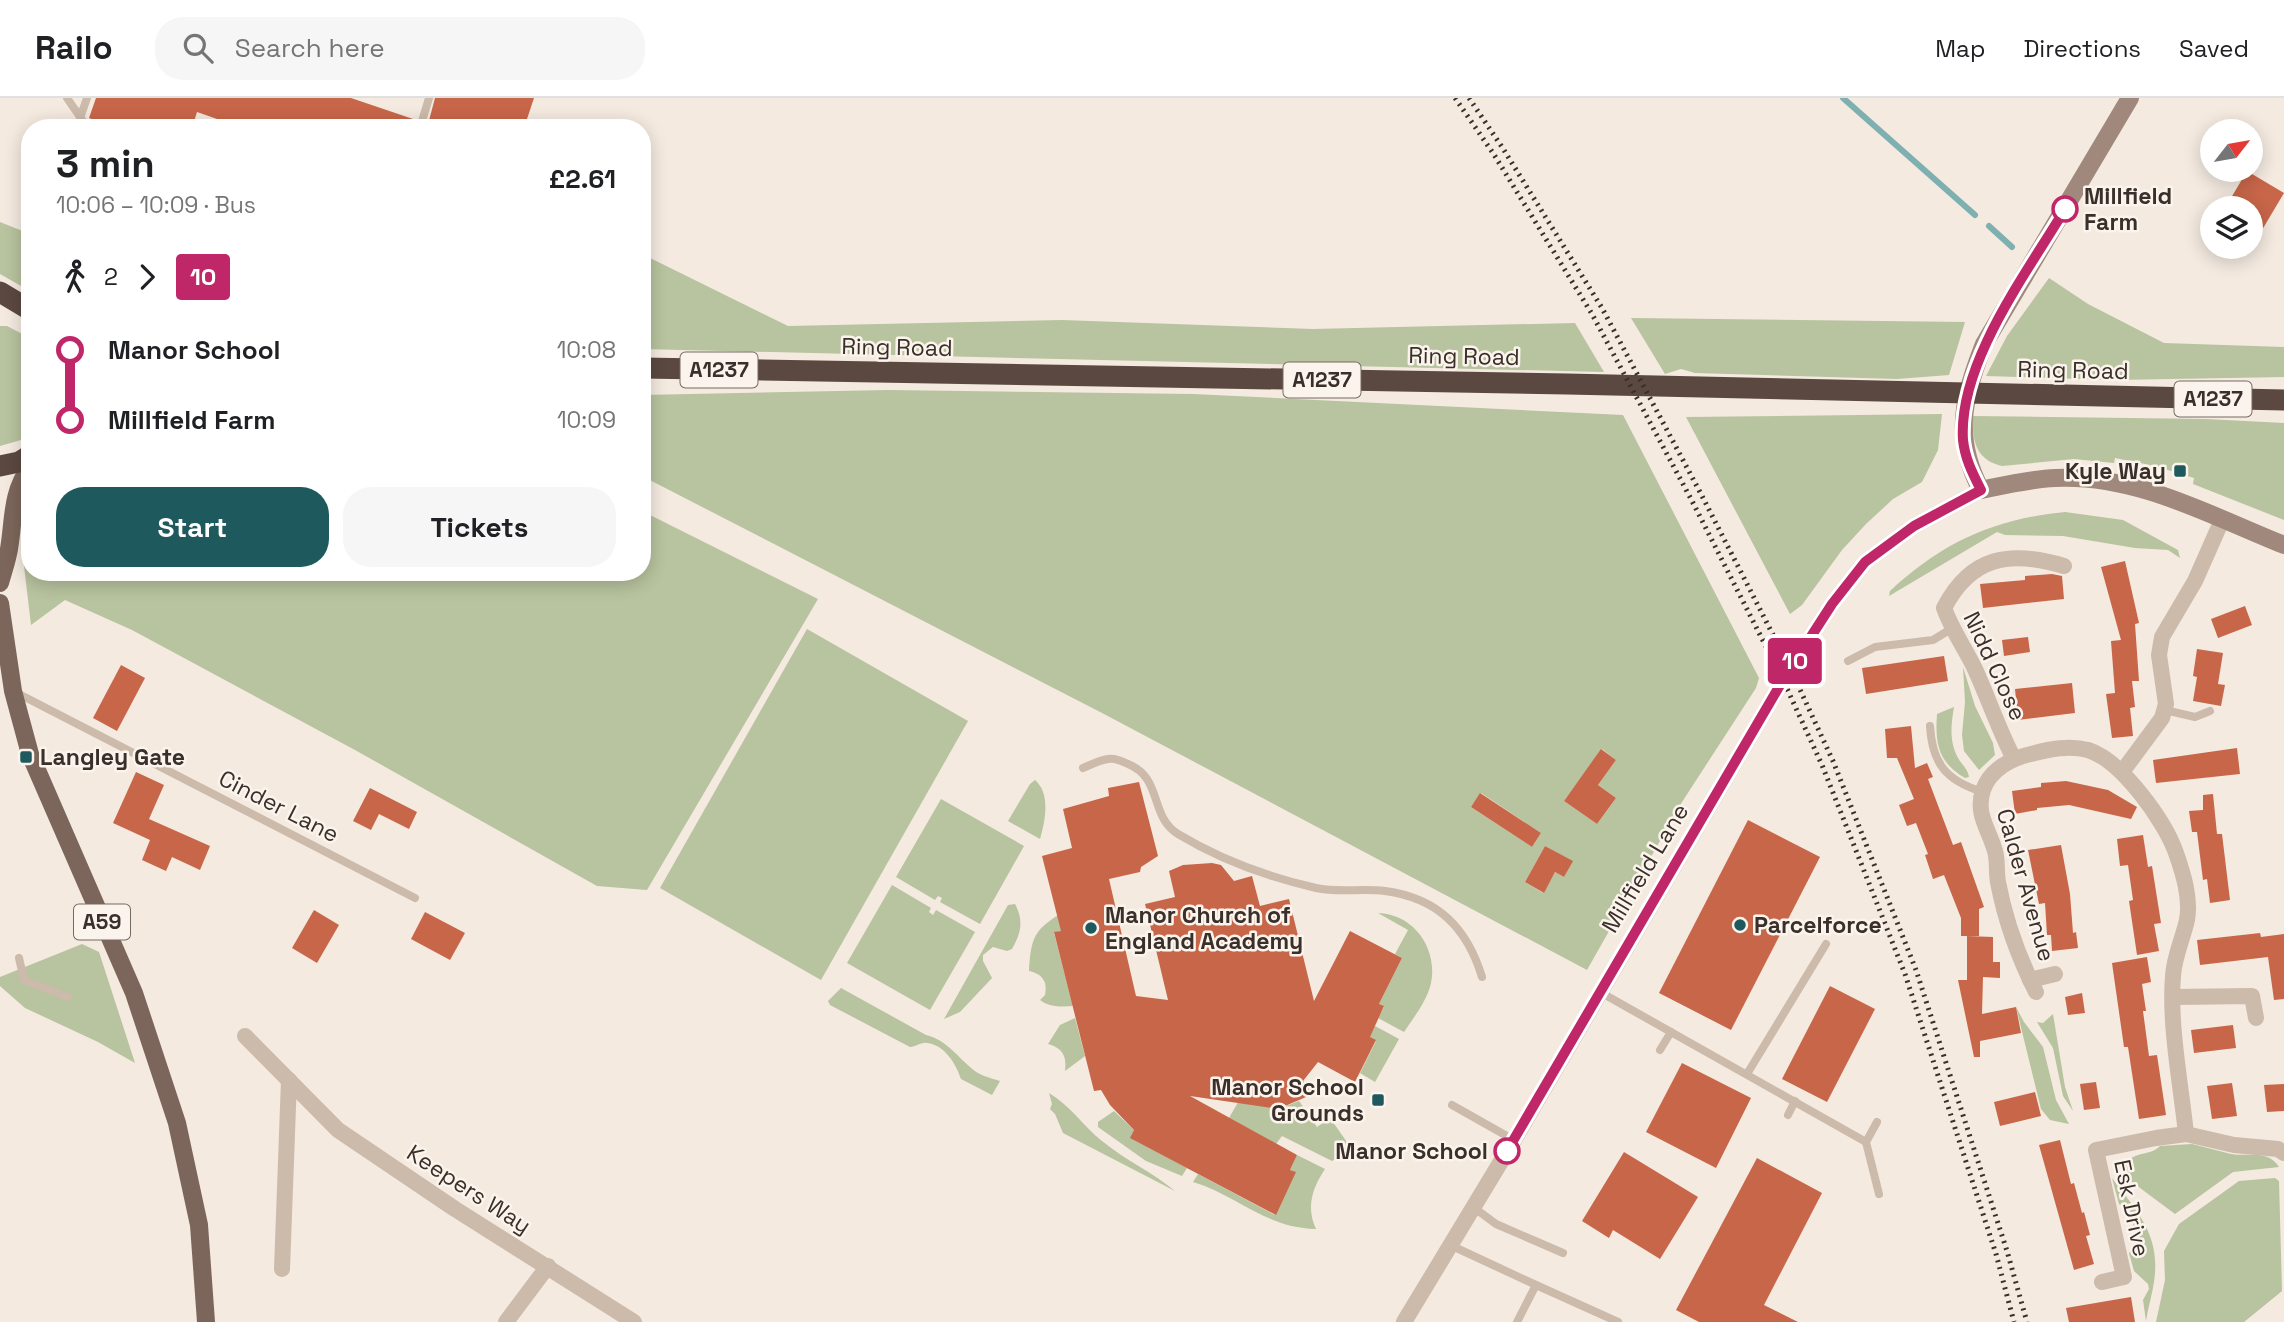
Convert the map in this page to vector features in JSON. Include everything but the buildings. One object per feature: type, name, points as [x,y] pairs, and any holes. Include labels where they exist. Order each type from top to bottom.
[{"type":"highway","points":[[0,292],[21,305]]},
{"type":"highway","points":[[0,306],[21,313]]},
{"type":"highway","name":"Ring Road","points":[[651,369],[1567,384],[2284,400]]},
{"type":"highway","points":[[0,466],[21,461]]},
{"type":"main road","points":[[0,583],[9,549],[12,512],[21,483]]},
{"type":"main road","name":"A59","points":[[0,603],[13,691],[30,754],[134,993],[168,1091],[199,1225],[206,1322]]},
{"type":"street","points":[[1981,490],[1966,459],[1963,442],[1966,407],[1977,362],[1984,344],[2130,98]]},
{"type":"street","name":"Millfield Lane","points":[[1404,1322],[1514,1140],[1783,680],[1832,604],[1865,562],[1914,526],[1981,490],[2054,478],[2084,478],[2142,488],[2284,545]]},
{"type":"street","points":[[2122,772],[2154,732],[2165,710],[2159,655],[2162,637],[2195,581],[2222,520]]},
{"type":"street","name":"Nidd Close","points":[[2013,757],[1993,716],[1974,666],[1951,629],[1944,608],[1955,588],[1972,571],[2005,559],[2039,559],[2064,566]]},
{"type":"street","name":"Calder Avenue","points":[[2055,974],[2033,986],[2018,956],[1998,883],[1995,851],[1983,822],[1980,806],[1987,780],[2013,757],[2054,748],[2075,748],[2091,751],[2122,772],[2151,806],[2175,850],[2186,889],[2187,917],[2173,975],[2186,1135]]},
{"type":"street","points":[[2174,998],[2252,996],[2256,1018]]},
{"type":"street","name":"Keepers Way","points":[[245,1035],[338,1130],[455,1209],[635,1322]]},
{"type":"street","points":[[282,1269],[289,1080]]},
{"type":"street","name":"Esk Drive","points":[[2102,1282],[2124,1277],[2096,1150],[2186,1135],[2234,1145],[2278,1149],[2284,1153]]},
{"type":"street","points":[[506,1322],[548,1266]]},
{"type":"lane","points":[[67,98],[80,118]]},
{"type":"lane","points":[[80,118],[87,98]]},
{"type":"lane","points":[[423,119],[429,98]]},
{"type":"lane","points":[[1848,661],[1875,647],[1933,640],[1951,629]]},
{"type":"lane","name":"Cinder Lane","points":[[13,691],[415,898]]},
{"type":"lane","points":[[2165,710],[2195,717],[2210,711]]},
{"type":"lane","points":[[1930,726],[1931,744],[1938,764],[1953,778],[1983,792]]},
{"type":"lane","points":[[1083,768],[1108,758],[1140,768],[1151,783],[1161,814],[1172,830],[1240,865],[1320,889],[1387,891],[1441,911],[1458,927],[1470,944],[1482,977]]},
{"type":"lane","points":[[1747,1074],[1826,944]]},
{"type":"lane","points":[[19,958],[24,980],[68,997]]},
{"type":"lane","points":[[1600,992],[1866,1142]]},
{"type":"lane","points":[[1660,1051],[1671,1032]]},
{"type":"lane","points":[[1788,1115],[1795,1101]]},
{"type":"lane","points":[[1452,1105],[1514,1140]]},
{"type":"lane","points":[[1877,1122],[1866,1142],[1879,1194]]},
{"type":"lane","points":[[1473,1207],[1496,1224],[1563,1254]]},
{"type":"lane","points":[[1450,1245],[1618,1322]]},
{"type":"lane","points":[[1517,1322],[1536,1285]]},
{"type":"green space","points":[[0,222],[21,230],[21,286],[0,274]]},
{"type":"green space","points":[[651,258],[788,326],[1062,320],[1313,329],[1575,323],[1604,372],[651,349]]},
{"type":"green space","points":[[2049,278],[2088,304],[2164,343],[2284,347],[2284,377],[2115,380],[1986,376],[2007,336]]},
{"type":"green space","points":[[1631,318],[1965,322],[1949,375],[1897,379],[1695,373],[1681,369],[1665,374]]},
{"type":"green space","points":[[0,326],[7,326],[21,333],[21,440],[0,446]]},
{"type":"green space","points":[[888,390],[1193,394],[1623,415],[1759,678],[1756,688],[1682,802],[1587,970],[1104,714],[651,481],[651,395]],"holes":[[[1602,749],[1616,760],[1598,785],[1616,798],[1597,824],[1564,801]],[[1481,793],[1541,833],[1532,847],[1471,807]],[[1545,846],[1572,861],[1564,877],[1555,872],[1543,893],[1525,882]]]},
{"type":"green space","points":[[1942,414],[1938,450],[1922,482],[1893,499],[1866,524],[1842,550],[1802,605],[1790,614],[1686,417]]},
{"type":"green space","points":[[1973,416],[2206,419],[2284,423],[2284,520],[2193,484],[2194,478],[2115,458],[2114,463],[2074,459],[2002,466],[1993,463],[1981,454],[1977,447],[1973,433]]},
{"type":"green space","points":[[2065,512],[2123,520],[2178,550],[2180,558],[2168,550],[2135,548],[2063,536],[2005,535],[1997,532],[1889,596],[1890,591],[1910,574],[1950,546],[2015,520]]},
{"type":"green space","points":[[651,516],[818,599],[647,890],[597,886],[355,750],[132,630],[65,600],[31,625],[26,581],[651,581]]},
{"type":"green space","points":[[807,629],[968,721],[821,980],[660,888]]},
{"type":"green space","points":[[1963,667],[1975,706],[1993,743],[1995,755],[1979,770],[1964,751]]},
{"type":"green space","points":[[1954,707],[1952,739],[1955,752],[1969,777],[1965,778],[1944,759],[1938,743],[1937,714]]},
{"type":"green space","points":[[1035,780],[1045,800],[1040,839],[1008,821]]},
{"type":"green space","points":[[941,799],[1024,846],[980,924],[940,902],[942,898],[938,896],[935,900],[896,877]]},
{"type":"green space","points":[[892,885],[931,908],[929,912],[933,915],[936,910],[975,932],[930,1010],[847,963]]},
{"type":"green space","points":[[1015,904],[1020,916],[1020,927],[1012,949],[1007,951],[993,947],[983,955],[983,961],[992,978],[960,1012],[944,1019],[1008,905]]},
{"type":"green space","points":[[1063,912],[1068,929],[1054,933],[1073,1006],[1055,1006],[1040,1000],[1045,995],[1045,982],[1041,976],[1029,971],[1031,950],[1036,936],[1046,924]]},
{"type":"green space","points":[[1378,913],[1391,915],[1412,927],[1421,936],[1431,958],[1431,983],[1427,996],[1404,1032],[1378,1018],[1384,1007],[1379,1004],[1402,958],[1395,954],[1408,930]]},
{"type":"green space","points":[[82,944],[99,952],[135,1063],[98,1042],[25,1008],[0,986],[0,977]]},
{"type":"green space","points":[[841,988],[939,1040],[977,1072],[1000,1081],[992,1095],[961,1079],[953,1062],[939,1047],[925,1043],[910,1047],[830,1005],[828,1001]]},
{"type":"green space","points":[[2016,1007],[2043,1047],[2056,1100],[2069,1124],[2050,1120],[2041,1109]]},
{"type":"green space","points":[[2053,1014],[2065,1087],[2073,1111],[2063,1096],[2053,1048],[2037,1022],[2043,1023]]},
{"type":"green space","points":[[1075,1018],[1085,1056],[1065,1071],[1063,1054],[1048,1044],[1060,1025]]},
{"type":"green space","points":[[1375,1026],[1399,1039],[1375,1082],[1360,1073],[1376,1041],[1369,1037]]},
{"type":"green space","points":[[1049,1093],[1102,1141],[1175,1191],[1063,1133],[1050,1109],[1052,1104]]},
{"type":"green space","points":[[1241,1097],[1278,1109],[1299,1101],[1317,1127],[1330,1118],[1349,1145],[1341,1156],[1332,1161],[1282,1136],[1276,1144],[1229,1118]]},
{"type":"green space","points":[[1114,1111],[1134,1130],[1131,1138],[1187,1168],[1182,1176],[1146,1161],[1098,1127],[1098,1122]]},
{"type":"green space","points":[[2192,1144],[2231,1154],[2263,1156],[2274,1161],[2279,1167],[2233,1172],[2175,1214],[2128,1179],[2126,1163],[2130,1159],[2160,1146]]},
{"type":"green space","points":[[1297,1155],[1325,1169],[1312,1198],[1311,1213],[1316,1229],[1282,1223],[1193,1182],[1198,1174],[1275,1215],[1295,1172],[1290,1170]]},
{"type":"green space","points":[[2112,1178],[2139,1214],[2151,1238],[2155,1265],[2154,1282],[2146,1321],[2143,1300],[2149,1289],[2148,1284],[2134,1271],[2129,1253],[2137,1242],[2130,1210],[2119,1204]]},
{"type":"green space","points":[[2275,1178],[2279,1181],[2282,1291],[2244,1322],[2156,1322],[2165,1280],[2164,1251],[2179,1224],[2239,1181]]},
{"type":"waterway","points":[[1843,98],[1975,215]]},
{"type":"waterway","points":[[1989,226],[2012,247]]},
{"type":"railway","points":[[1455,98],[1493,153],[1592,314],[1691,499],[1783,680],[1822,765],[1905,974],[1996,1254],[2014,1322]]},
{"type":"railway","points":[[1469,98],[1602,308],[1790,668],[1833,761],[1916,970],[2007,1251],[2027,1322]]},
{"type":"bus line","name":"10","points":[[1507,1151],[1783,680],[1832,604],[1865,562],[1914,526],[1981,490],[1966,459],[1963,442],[1963,426],[1974,371],[1984,344],[2065,209]]},
{"type":"place","name":"Millfield Farm","points":[[2065,209]]},
{"type":"place","name":"Kyle Way","points":[[2180,471]]},
{"type":"place","name":"Langley Gate","points":[[26,757]]},
{"type":"place","name":"Parcelforce","points":[[1740,925]]},
{"type":"place","name":"Manor Church of England Academy","points":[[1091,928]]},
{"type":"place","name":"Manor School Grounds","points":[[1378,1100]]},
{"type":"place","name":"Manor School","points":[[1507,1151]]}]
